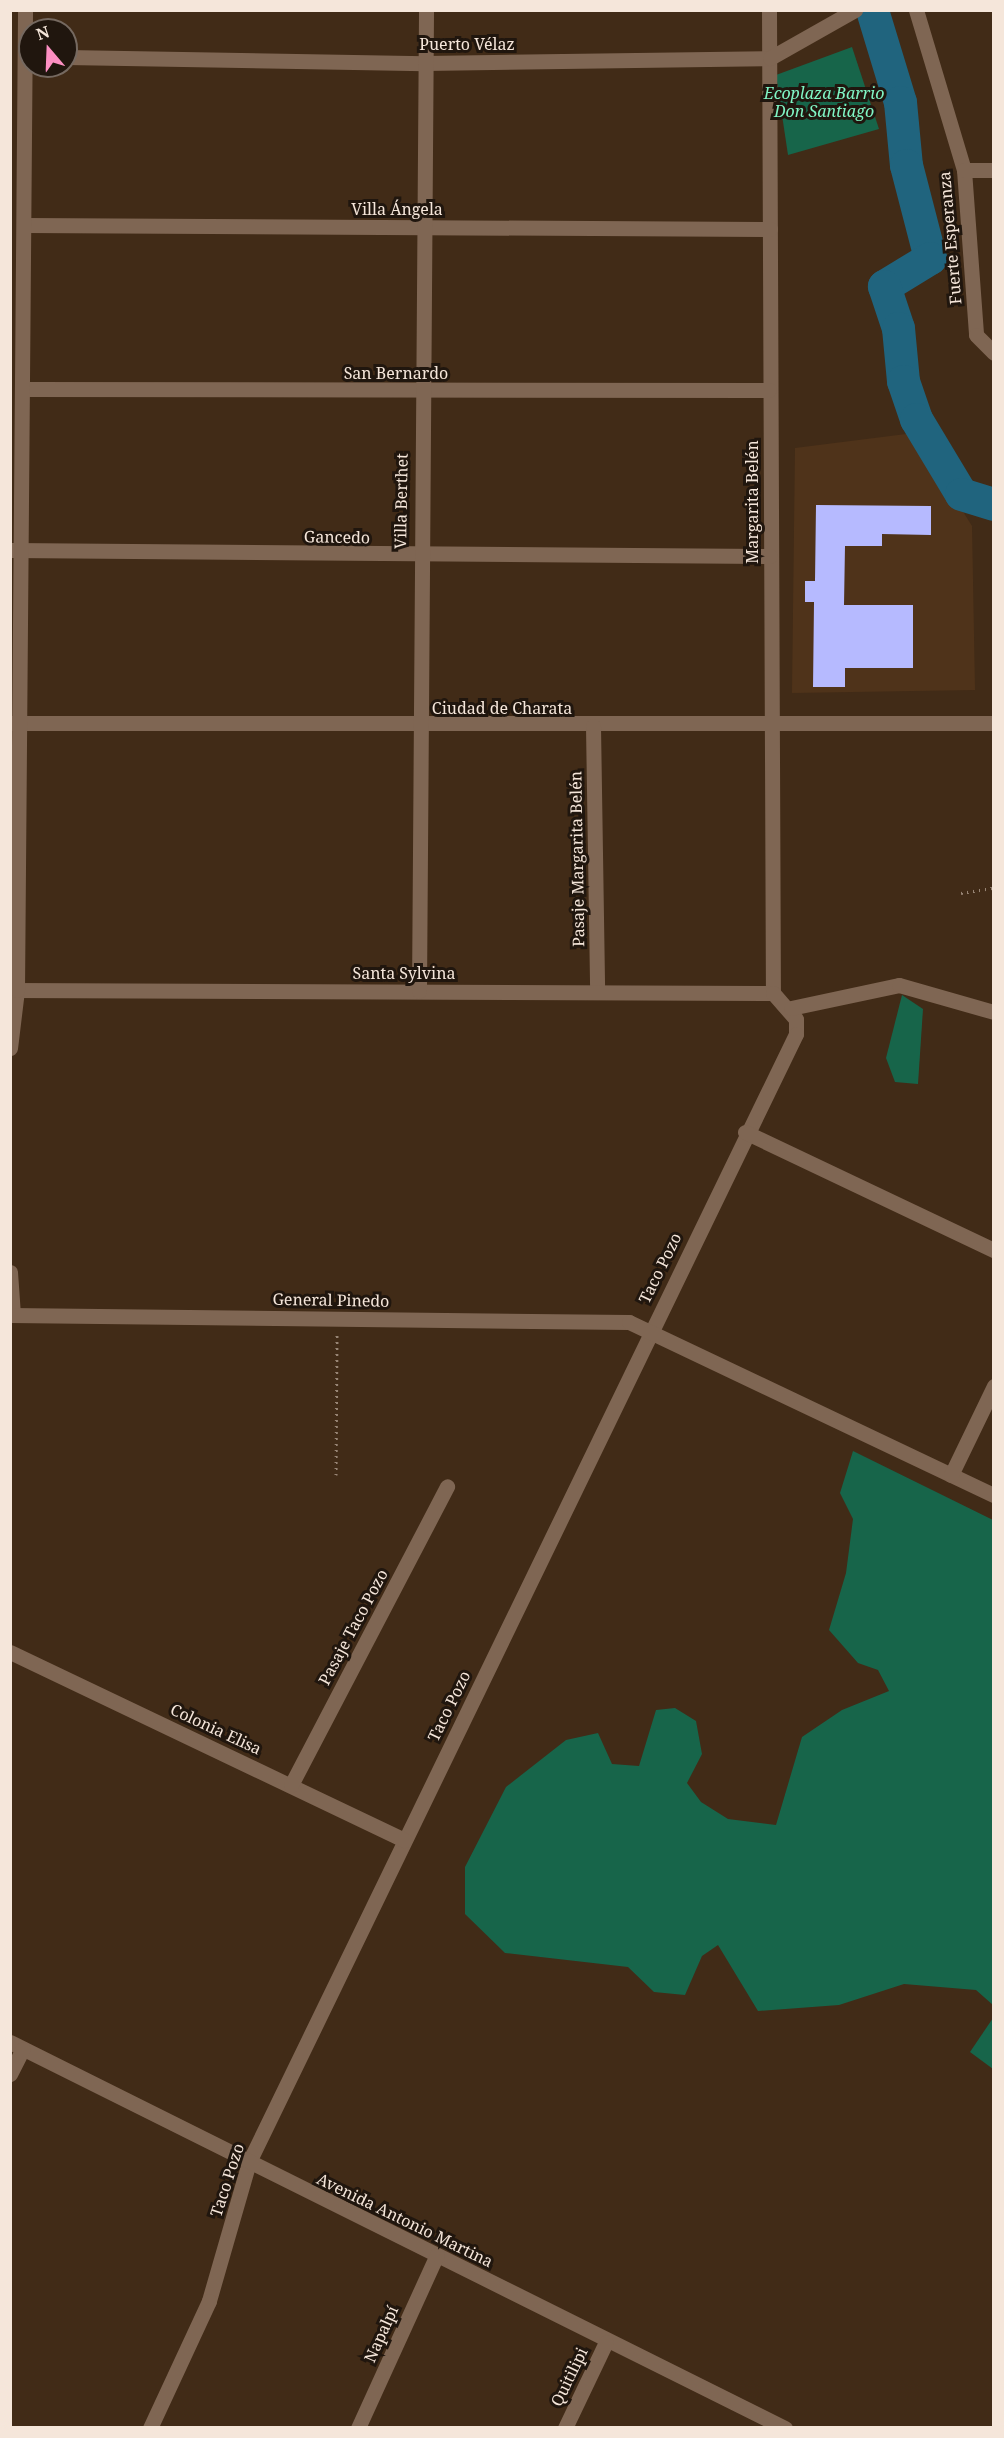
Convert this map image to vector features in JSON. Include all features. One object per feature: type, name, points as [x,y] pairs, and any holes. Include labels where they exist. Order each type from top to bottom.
[{"type":"street","name":"Villa Berthet","points":[[419,991],[420,227],[426,10]]},
{"type":"street","name":"Margarita Belén","points":[[770,10],[770,721],[773,993]]},
{"type":"street","name":"Fuerte Esperanza","points":[[916,10],[964,170],[976,335],[993,353]]},
{"type":"street","name":"Puerto Vélaz","points":[[78,57],[424,63],[770,58],[852,12]]},
{"type":"street","points":[[10,1048],[14,990],[15,550],[22,389],[24,225],[22,78]]},
{"type":"street","points":[[964,170],[993,170]]},
{"type":"street","name":"Villa Ángela","points":[[24,225],[770,229]]},
{"type":"street","name":"San Bernardo","points":[[22,389],[421,392],[769,390]]},
{"type":"street","name":"Gancedo","points":[[15,550],[418,556],[770,556]]},
{"type":"street","name":"Ciudad de Charata","points":[[15,723],[420,726],[593,726],[770,721],[993,723]]},
{"type":"street","name":"Pasaje Margarita Belén","points":[[593,726],[597,992]]},
{"type":"street","points":[[773,993],[791,1008],[899,985],[993,1012]]},
{"type":"street","name":"Santa Sylvina","points":[[14,990],[773,993]]},
{"type":"street","name":"Taco Pozo","points":[[150,2427],[209,2301],[249,2162],[745,1132],[796,1034],[791,1008]]},
{"type":"street","points":[[745,1132],[993,1250]]},
{"type":"street","points":[[10,1272],[12,1315]]},
{"type":"street","name":"General Pinedo","points":[[12,1315],[629,1322],[993,1495]]},
{"type":"street","points":[[951,1475],[993,1386]]},
{"type":"street","name":"Pasaje Taco Pozo","points":[[291,1785],[447,1486]]},
{"type":"street","name":"Colonia Elisa","points":[[10,1652],[405,1840]]},
{"type":"street","points":[[10,2074],[17,2045]]},
{"type":"street","name":"Avenida Antonio Martina","points":[[17,2045],[437,2255],[764,2423],[785,2427]]},
{"type":"street","name":"Napalpí","points":[[358,2427],[437,2255]]},
{"type":"street","name":"Quitilipi","points":[[565,2427],[606,2342]]},
{"type":"path","points":[[961,893],[993,888]]},
{"type":"path","points":[[336,1475],[337,1318]]},
{"type":"shaded area","points":[[914,433],[972,526],[975,690],[792,693],[795,448]]},
{"type":"green space","name":"Ecoplaza Barrio Don Santiago","points":[[852,47],[879,129],[788,155],[776,75]]},
{"type":"green space","points":[[902,995],[923,1009],[918,1084],[895,1082],[886,1058]]},
{"type":"green space","points":[[853,1451],[993,1520],[993,2005],[976,1990],[904,1984],[839,2005],[758,2011],[718,1945],[702,1956],[685,1995],[654,1992],[628,1967],[505,1953],[465,1914],[465,1867],[506,1787],[566,1740],[598,1733],[612,1764],[639,1766],[656,1710],[675,1708],[696,1721],[702,1754],[687,1783],[701,1802],[728,1819],[776,1825],[802,1737],[842,1710],[889,1691],[878,1670],[858,1663],[829,1630],[846,1573],[853,1519],[840,1493]]},
{"type":"green space","points":[[993,2018],[993,2069],[970,2052]]},
{"type":"building","points":[[816,505],[931,506],[931,535],[882,534],[882,546],[845,546],[844,605],[913,605],[913,668],[845,668],[845,687],[813,687],[814,602],[805,602],[805,581],[815,581]]},
{"type":"waterway","points":[[872,10],[900,102],[906,165],[930,258],[884,286],[898,328],[903,381],[916,419],[961,494],[994,504]]}]
